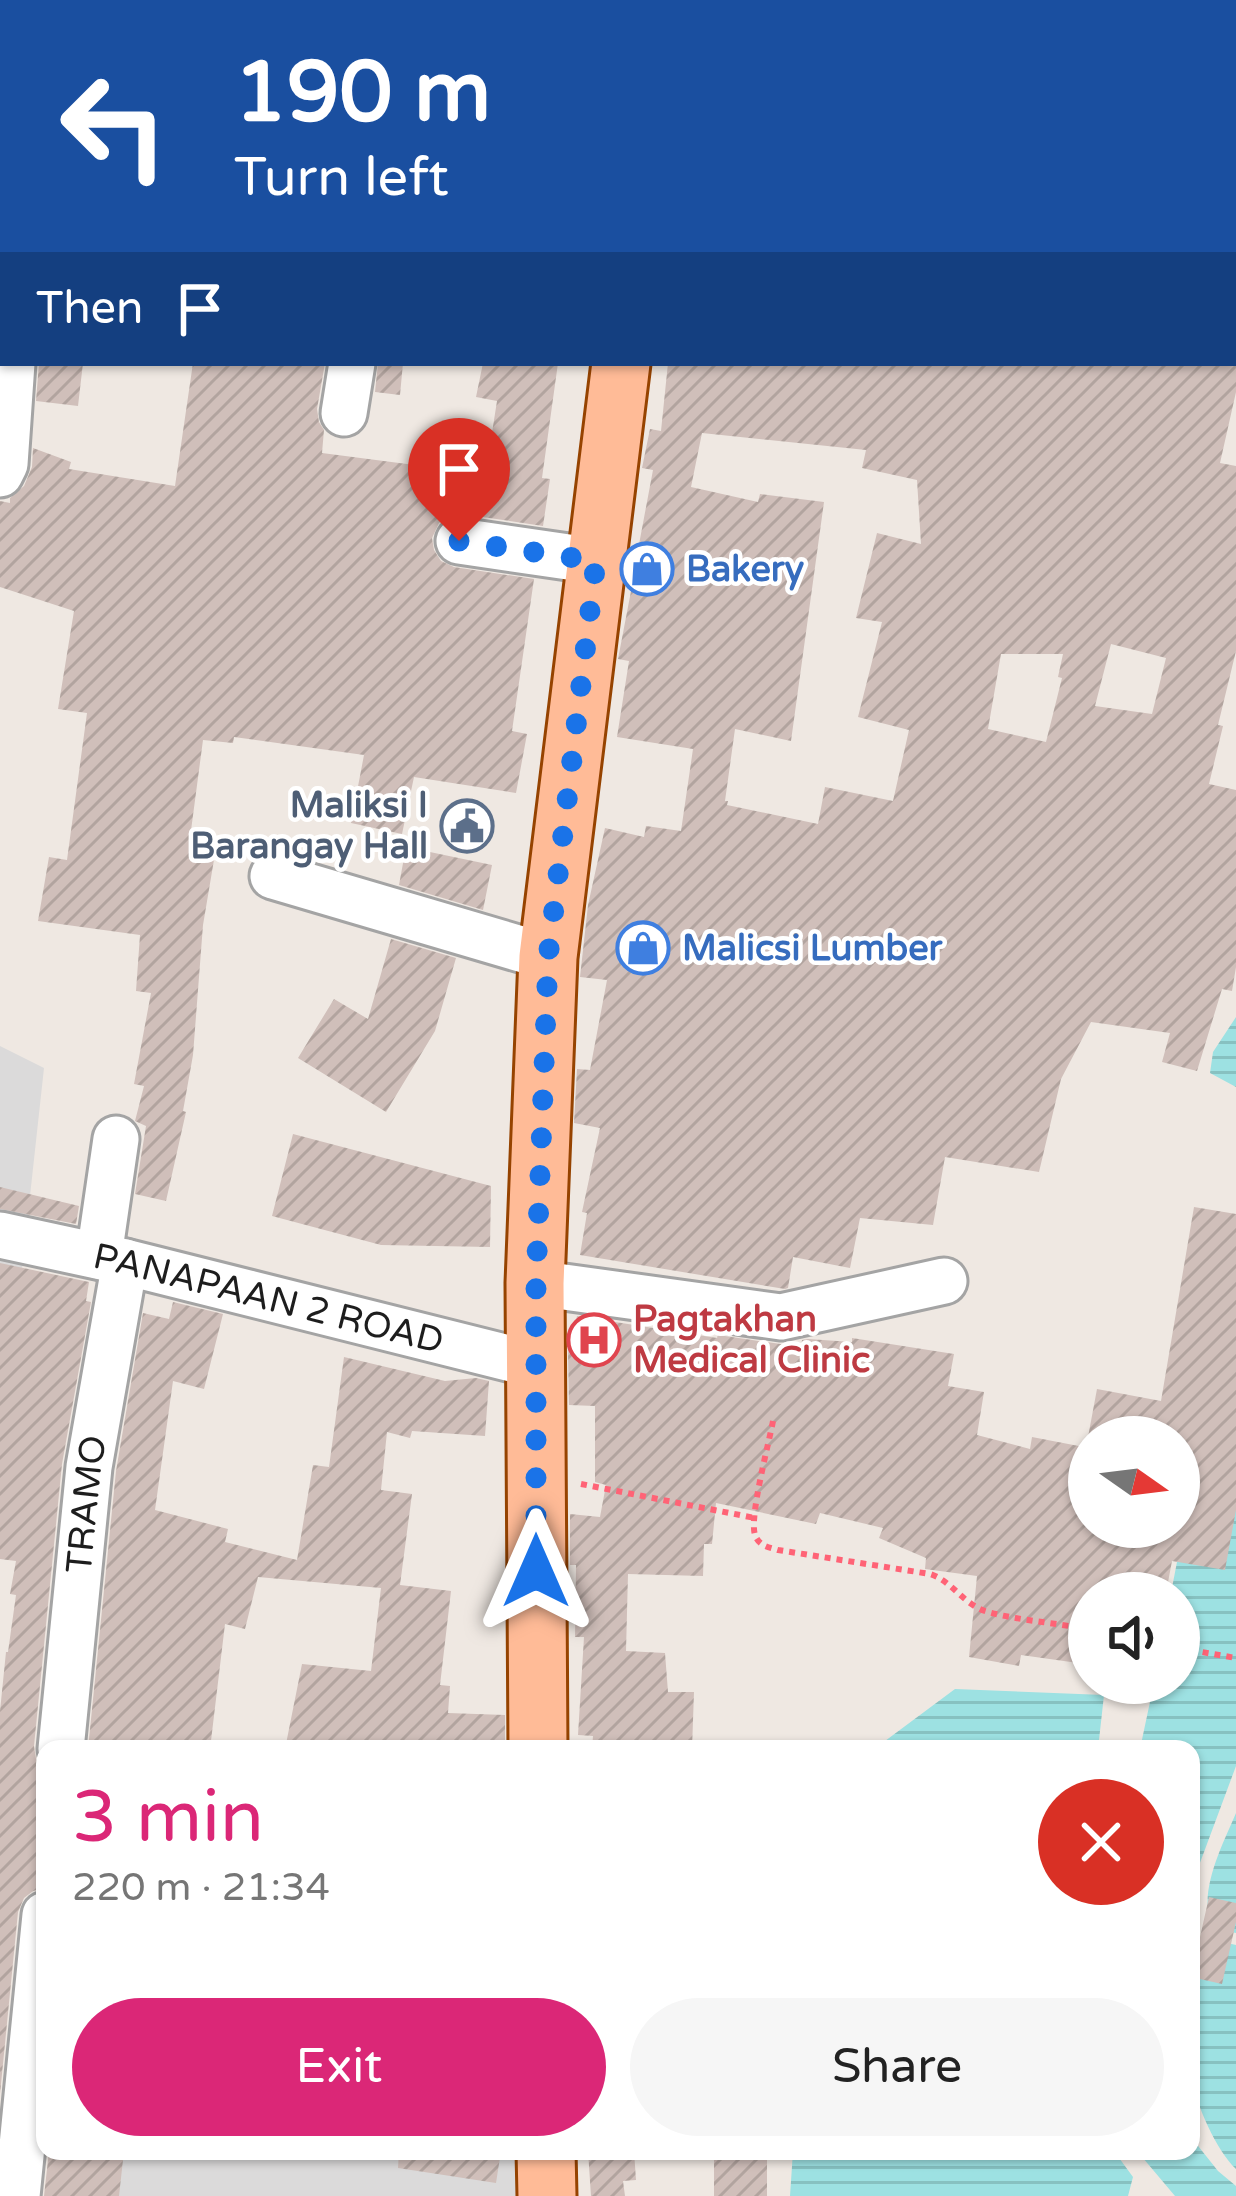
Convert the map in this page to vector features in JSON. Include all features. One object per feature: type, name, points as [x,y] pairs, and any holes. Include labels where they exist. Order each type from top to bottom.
[{"type":"main road","points":[[538,1740],[536,1283],[548,958],[622,366]]},
{"type":"main road","points":[[546,2160],[548,2196]]},
{"type":"street","points":[[0,474],[5,464],[12,366]]},
{"type":"street","points":[[344,413],[352,366]]},
{"type":"street","points":[[459,541],[596,561]]},
{"type":"street","points":[[272,876],[548,958]]},
{"type":"street","name":"TRAMO","points":[[63,1740],[112,1259],[116,1139]]},
{"type":"street","name":"PANAPAAN 2 ROAD","points":[[0,1235],[536,1365]]},
{"type":"street","points":[[536,1283],[781,1317],[944,1281]]},
{"type":"street","points":[[17,2196],[36,2005]]},
{"type":"path","points":[[773,1421],[754,1518],[756,1538],[770,1548],[930,1574],[983,1610],[1068,1626]]},
{"type":"path","points":[[536,1475],[754,1518]]},
{"type":"path","points":[[1200,1652],[1236,1658]]},
{"type":"shaded area","points":[[0,1046],[44,1068],[0,1470]]},
{"type":"shaded area","points":[[82,2160],[518,2160],[519,2196],[79,2196]]},
{"type":"water","points":[[1236,1017],[1236,1087],[1210,1073],[1213,1052]]},
{"type":"water","points":[[1236,1257],[1236,1766],[1200,1863],[1200,1740],[1142,1740],[1150,1704],[1200,1704],[1200,1572],[1175,1572],[1180,1548],[1200,1548],[1200,1443]]},
{"type":"water","points":[[955,1689],[1068,1694],[1068,1704],[1103,1704],[1099,1740],[886,1740]]},
{"type":"water","points":[[1236,1813],[1236,1933],[1214,1928],[1208,1901],[1213,1870]]},
{"type":"water","points":[[1205,1938],[1236,1945],[1236,2169],[1200,2107],[1200,1942]]},
{"type":"water","points":[[1200,2148],[1236,2186],[1236,2196],[1175,2196],[1145,2160],[1200,2160]]},
{"type":"water","points":[[792,2160],[1121,2160],[1133,2177],[1128,2196],[790,2196]]},
{"type":"building","points":[[39,366],[83,366],[78,406],[36,401]]},
{"type":"building","points":[[193,366],[324,366],[317,409],[324,430],[322,453],[486,471],[497,401],[476,397],[482,366],[558,366],[542,478],[550,479],[543,526],[462,514],[439,523],[432,538],[441,561],[454,567],[534,579],[512,731],[527,734],[516,793],[414,777],[402,834],[351,823],[364,755],[234,737],[233,743],[203,740],[190,838],[217,842],[203,925],[186,1112],[166,1201],[135,1194],[146,1126],[135,1121],[144,1086],[134,1084],[151,993],[136,991],[140,935],[38,921],[49,857],[67,860],[87,713],[58,709],[74,611],[0,587],[0,501],[10,503],[24,486],[33,448],[71,462],[69,469],[175,486]]},
{"type":"building","points":[[378,366],[403,366],[400,395],[375,392]]},
{"type":"building","points":[[668,366],[1236,366],[1236,392],[1220,463],[1236,466],[1236,651],[1209,784],[1236,790],[1236,967],[1232,991],[1222,989],[1197,1071],[1162,1062],[1170,1033],[1091,1022],[1061,1079],[1039,1172],[945,1157],[933,1225],[860,1218],[850,1268],[793,1257],[785,1289],[580,1255],[587,1213],[582,1212],[600,1128],[574,1123],[577,1069],[590,1070],[607,980],[580,977],[588,905],[605,828],[644,837],[646,826],[681,831],[693,749],[617,737],[629,661],[618,659],[632,586],[628,586],[631,554],[637,555],[653,470],[642,468],[650,429],[661,431]],"holes":[[[702,433],[866,450],[862,468],[917,480],[921,544],[877,533],[856,618],[882,622],[858,717],[909,730],[893,801],[825,787],[818,824],[727,805],[735,729],[791,741],[824,502],[760,494],[758,502],[691,487]],[[1111,644],[1166,658],[1152,714],[1095,706]],[[1001,654],[1063,654],[1046,742],[988,729]]]},
{"type":"building","points":[[406,847],[492,865],[483,910],[399,885]]},
{"type":"building","points":[[391,939],[456,958],[435,1031],[386,1112],[298,1058],[334,999],[368,1019]]},
{"type":"building","points":[[293,1134],[491,1186],[490,1247],[381,1245],[272,1216]]},
{"type":"building","points":[[0,1187],[79,1206],[76,1224],[0,1209]]},
{"type":"building","points":[[1194,1207],[1236,1214],[1236,1510],[1225,1570],[1172,1561],[1170,1572],[1068,1572],[1068,1662],[1021,1655],[1019,1666],[969,1657],[977,1576],[925,1569],[926,1558],[879,1538],[883,1528],[820,1513],[816,1524],[716,1503],[712,1544],[704,1544],[703,1576],[628,1574],[626,1651],[665,1653],[668,1692],[694,1692],[692,1740],[593,1740],[593,1736],[578,1735],[584,1637],[575,1637],[576,1565],[570,1565],[570,1514],[600,1517],[606,1485],[595,1482],[595,1406],[569,1405],[568,1353],[577,1316],[801,1347],[802,1340],[852,1342],[852,1338],[954,1354],[948,1386],[984,1392],[977,1435],[1030,1449],[1032,1437],[1068,1444],[1068,1548],[1200,1548],[1200,1416],[1092,1416],[1097,1389],[1161,1401]]},
{"type":"building","points":[[0,1263],[89,1282],[86,1301],[91,1302],[62,1464],[34,1746],[36,1890],[24,1898],[18,1912],[0,2094],[0,1711],[16,1595],[10,1594],[16,1561],[0,1559]]},
{"type":"building","points":[[173,1302],[223,1314],[204,1389],[173,1381],[155,1510],[228,1529],[225,1542],[297,1560],[313,1465],[329,1467],[344,1357],[445,1381],[489,1381],[485,1436],[412,1431],[410,1438],[387,1432],[381,1490],[412,1494],[400,1585],[451,1591],[440,1685],[450,1686],[448,1713],[505,1715],[505,1740],[287,1740],[302,1664],[371,1671],[381,1588],[258,1577],[245,1629],[225,1624],[211,1740],[89,1740],[116,1471],[143,1313],[169,1319]]},
{"type":"building","points":[[1209,1897],[1236,1903],[1222,1984],[1200,1979],[1200,1937]]},
{"type":"building","points":[[48,2160],[123,2160],[119,2196],[44,2196]]},
{"type":"building","points":[[398,2160],[500,2160],[496,2183],[398,2168]]},
{"type":"building","points":[[589,2160],[635,2160],[636,2180],[623,2181],[625,2196],[591,2196]]},
{"type":"building","points":[[714,2160],[767,2160],[767,2196],[714,2196]]},
{"type":"place","name":"Bakery","points":[[647,569]]},
{"type":"place","name":"Maliksi I Barangay Hall","points":[[467,826]]},
{"type":"place","name":"Malicsi Lumber","points":[[643,948]]},
{"type":"place","name":"Pagtakhan Medical Clinic","points":[[594,1340]]},
{"type":"route","points":[[459,541],[596,561],[548,958],[536,1283],[536,1571]]}]
